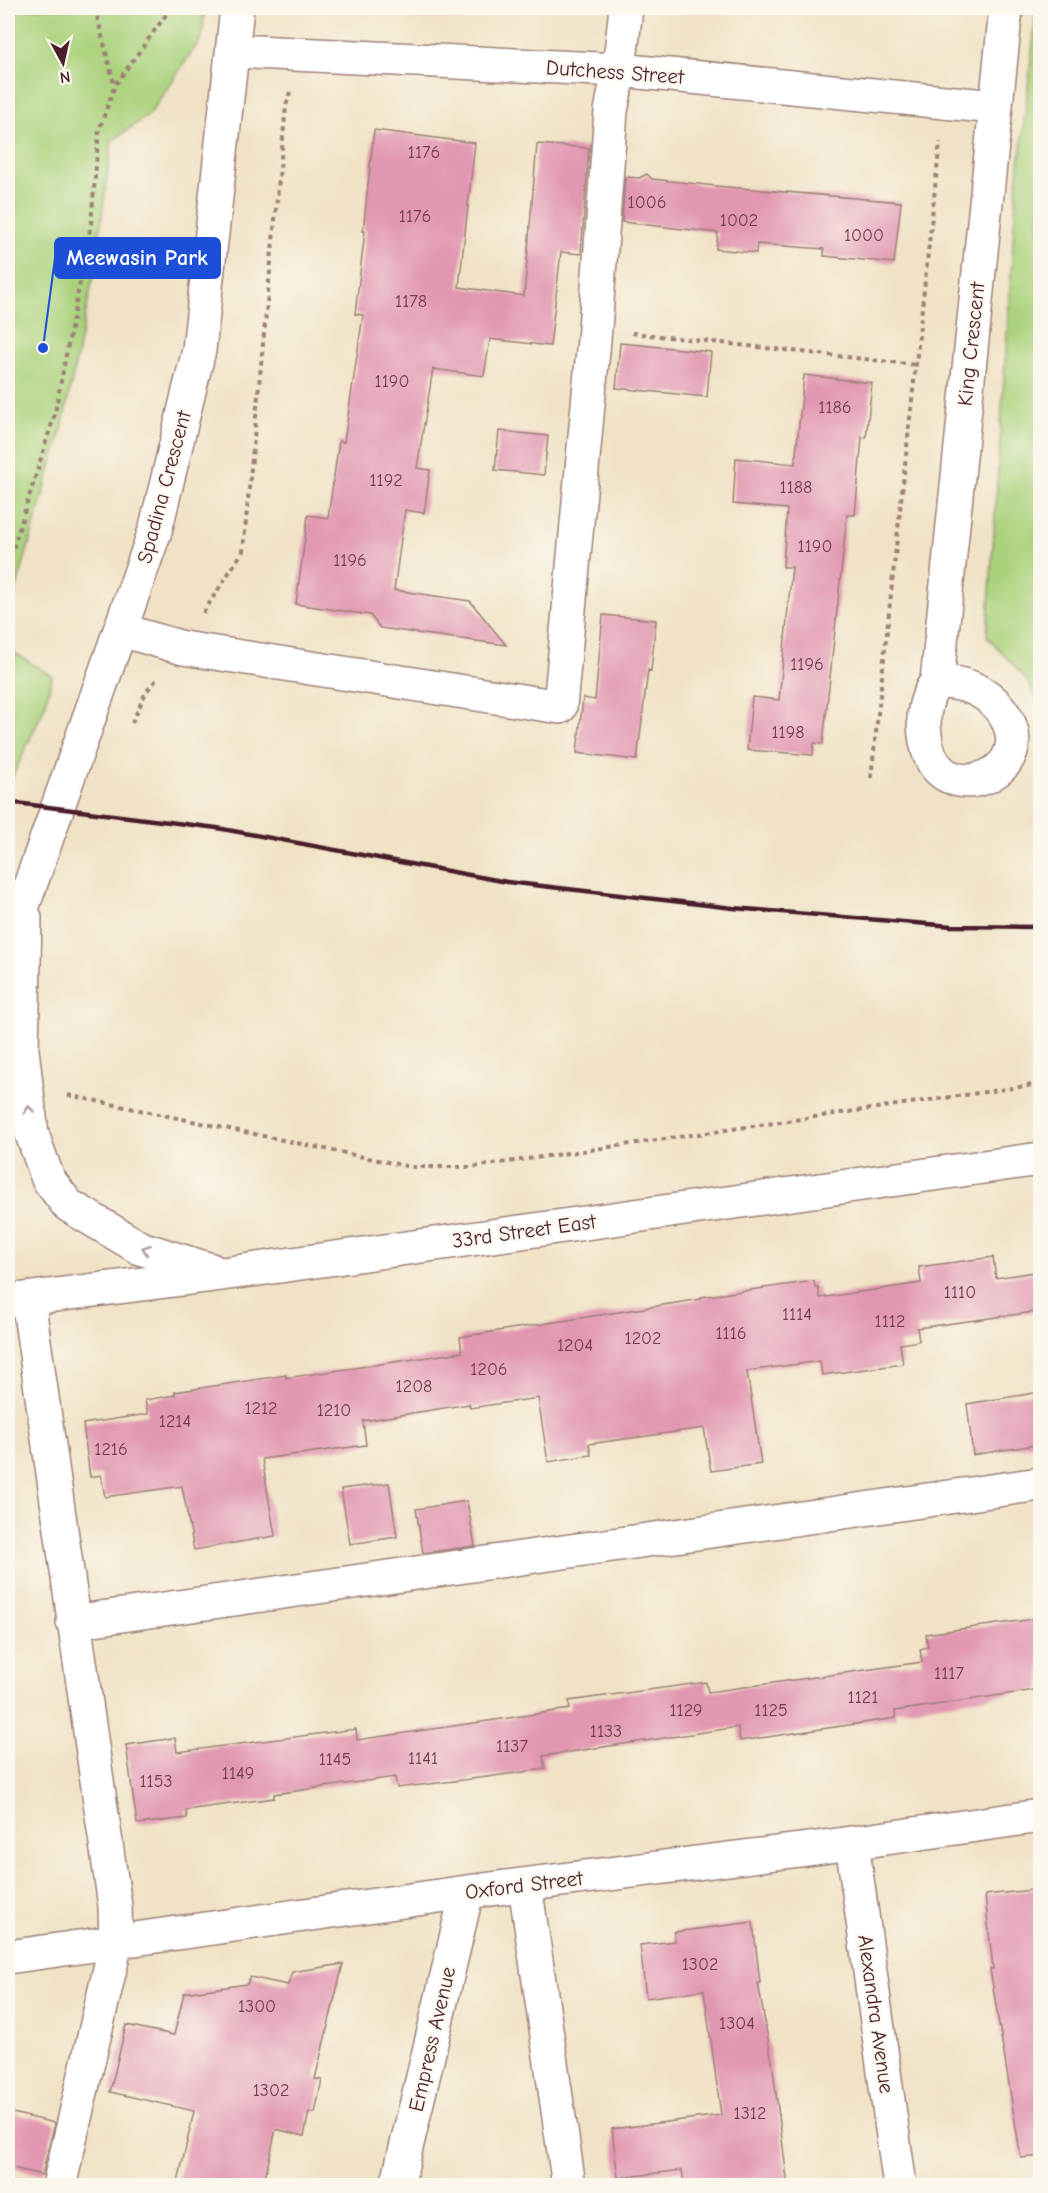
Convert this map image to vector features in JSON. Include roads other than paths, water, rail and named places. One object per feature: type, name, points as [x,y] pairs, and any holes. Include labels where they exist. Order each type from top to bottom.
[{"type":"street","name":"Spadina Crescent","points":[[8,948],[155,531],[199,350],[237,8]]},
{"type":"street","points":[[121,630],[183,648],[560,707],[596,329],[611,111],[619,70],[626,8]]},
{"type":"street","name":"King Crescent","points":[[937,681],[1006,8]]},
{"type":"street","name":"Dutchess Street","points":[[234,51],[619,70],[995,107]]},
{"type":"street","points":[[25,902],[22,1050],[32,1134],[48,1179],[68,1205],[140,1248],[222,1274]]},
{"type":"street","name":"33rd Street East","points":[[18,1300],[222,1274],[1041,1159]]},
{"type":"street","points":[[18,1300],[73,1622],[115,1906],[116,1943],[59,2186]]},
{"type":"street","points":[[73,1622],[1041,1484]]},
{"type":"street","name":"Oxford Street","points":[[8,1957],[467,1892],[852,1843],[1041,1816]]},
{"type":"street","name":"Alexandra Avenue","points":[[852,1843],[900,2186]]},
{"type":"street","points":[[525,1885],[568,2186]]},
{"type":"street","name":"Empress Avenue","points":[[398,2186],[467,1892]]},
{"type":"railway","points":[[8,802],[217,828],[507,882],[733,908],[952,926],[1040,927]]},
{"type":"place","name":"Meewasin Park","points":[[43,348]]}]
